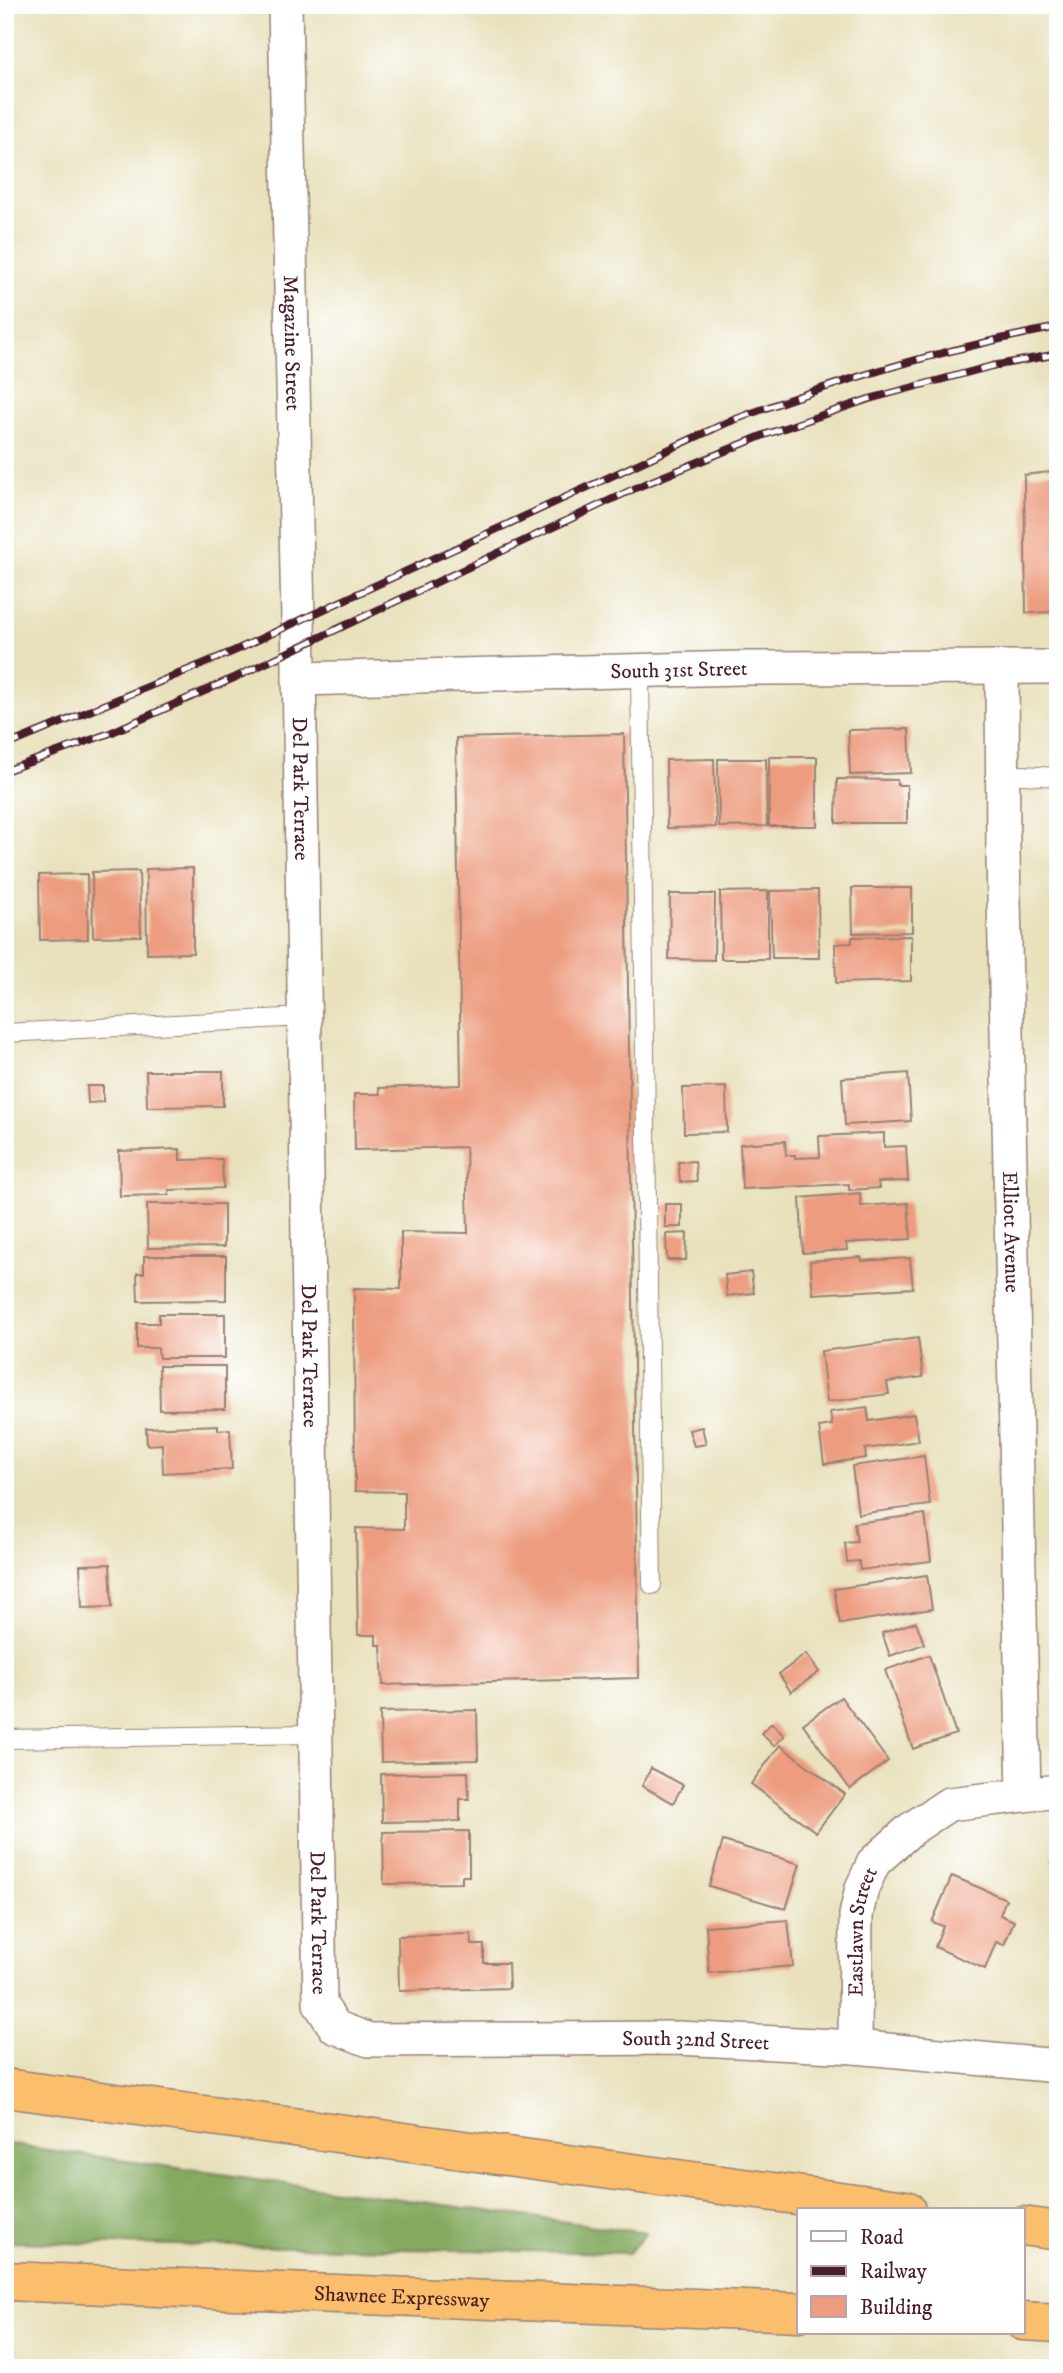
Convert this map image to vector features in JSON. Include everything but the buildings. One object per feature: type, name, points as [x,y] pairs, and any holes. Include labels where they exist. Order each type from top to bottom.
[{"type":"highway","points":[[5,2088],[891,2208]]},
{"type":"highway","points":[[1024,2226],[1058,2231]]},
{"type":"highway","name":"Shawnee Expressway","points":[[5,2281],[797,2312]]},
{"type":"highway","points":[[1024,2321],[1058,2323]]},
{"type":"street","name":"Magazine Street","points":[[285,5],[299,679]]},
{"type":"street","name":"South 31st Street","points":[[299,679],[640,671],[1058,667]]},
{"type":"street","name":"Elliott Avenue","points":[[1002,668],[1024,1794]]},
{"type":"street","name":"Del Park Terrace","points":[[299,679],[317,1983],[320,2004],[335,2027]]},
{"type":"street","name":"Eastlawn Street","points":[[855,2047],[856,1916],[862,1888],[874,1862],[911,1829],[949,1804],[1058,1791]]},
{"type":"street","name":"South 32nd Street","points":[[335,2027],[369,2040],[678,2038],[855,2047],[1058,2066]]},
{"type":"lane","points":[[640,671],[652,1585]]},
{"type":"lane","points":[[1003,774],[1058,777]]},
{"type":"lane","points":[[5,1033],[304,1017]]},
{"type":"lane","points":[[5,1739],[314,1734]]},
{"type":"green space","points":[[5,2144],[646,2233],[629,2253],[5,2242]]},
{"type":"railway","points":[[5,746],[234,651],[726,423],[807,393],[890,368],[973,345],[1058,327]]},
{"type":"railway","points":[[5,771],[110,733],[236,677],[640,486],[764,435],[869,399],[992,366],[1058,354]]}]
